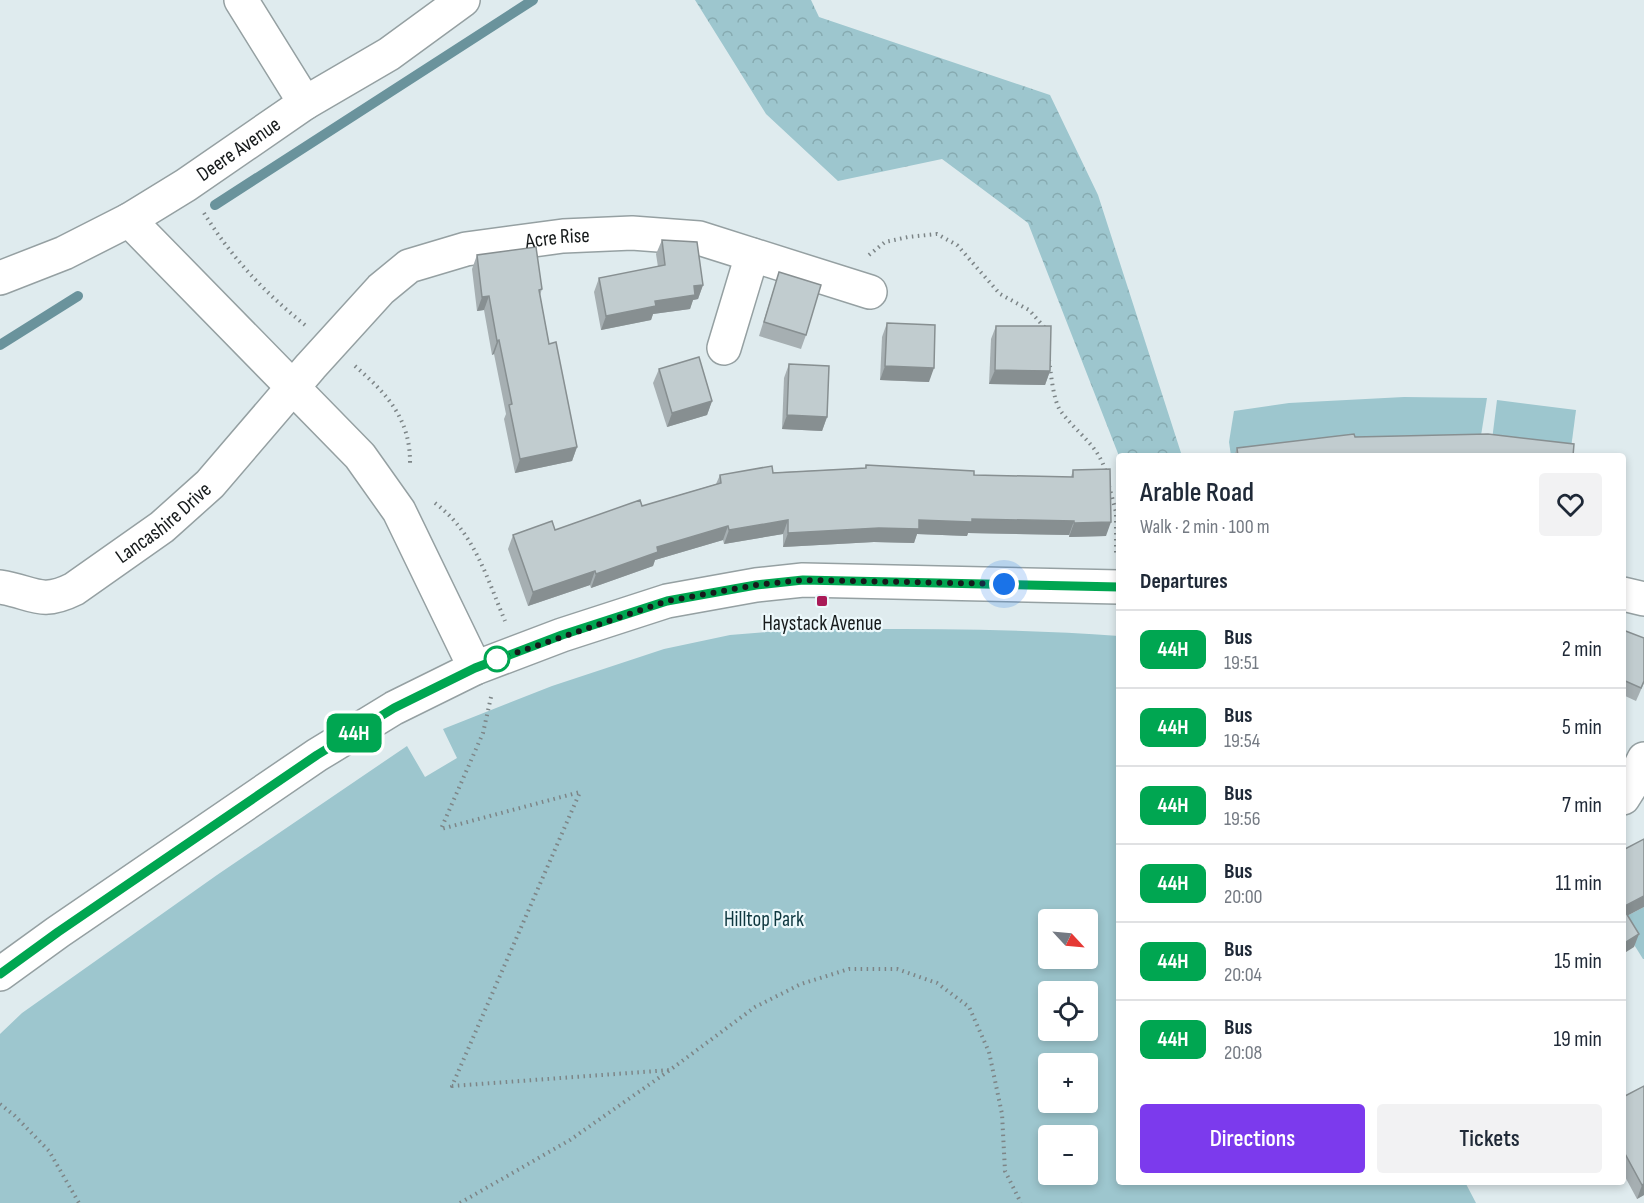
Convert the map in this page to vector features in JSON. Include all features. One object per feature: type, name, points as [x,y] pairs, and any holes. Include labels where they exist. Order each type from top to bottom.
[{"type":"street","points":[[241,0],[305,103]]},
{"type":"street","name":"Deere Avenue","points":[[0,278],[64,253],[129,220],[305,103],[390,54],[462,0]]},
{"type":"street","points":[[129,220],[360,456],[399,511],[475,668]]},
{"type":"street","name":"Acre Rise","points":[[293,388],[381,289],[409,266],[466,249],[563,236],[632,233],[699,238],[855,287]]},
{"type":"street","points":[[724,348],[752,255]]},
{"type":"street","name":"Lancashire Drive","points":[[0,587],[43,599],[60,596],[74,589],[162,527],[210,484],[293,388]]},
{"type":"street","points":[[0,974],[317,755],[394,708],[475,668],[562,635],[667,601],[756,585],[803,580],[1116,587]]},
{"type":"street","points":[[1626,595],[1644,599]]},
{"type":"street","points":[[1626,793],[1644,759]]},
{"type":"path","points":[[855,287],[885,242],[938,234],[957,245],[1000,294],[1029,310],[1046,327],[1047,339]]},
{"type":"path","points":[[1048,351],[1059,408],[1087,438],[1104,464],[1116,512]]},
{"type":"path","points":[[491,696],[483,733],[441,828],[580,792],[452,1086],[670,1070]]},
{"type":"path","points":[[460,1203],[570,1140],[755,1007],[801,984],[849,969],[897,969],[937,983],[969,1007],[988,1052],[1002,1114],[1005,1171],[1021,1203]]},
{"type":"path","points":[[0,1104],[49,1150],[79,1203]]},
{"type":"green space","points":[[695,0],[811,0],[819,17],[1050,95],[1098,195],[1181,453],[1118,453],[1028,223],[942,159],[838,181],[766,114]]},
{"type":"green space","points":[[1404,397],[1487,398],[1479,448],[1353,453],[1231,453],[1229,442],[1234,411],[1289,403]]},
{"type":"green space","points":[[1497,400],[1576,410],[1570,453],[1540,453],[1491,448]]},
{"type":"green space","name":"Hilltop Park","points":[[803,629],[882,629],[1001,630],[1116,636],[1116,1185],[1467,1185],[1476,1203],[0,1203],[0,1034],[22,1013],[217,875],[407,746],[425,777],[457,758],[443,729],[552,686],[664,649],[730,635]]},
{"type":"green space","points":[[1644,907],[1644,959],[1626,932],[1626,916]]},
{"type":"building","points":[[662,240],[697,242],[703,285],[694,286],[695,295],[655,301],[656,306],[606,316],[599,278],[665,265]]},
{"type":"building","points":[[536,247],[542,289],[539,290],[549,344],[556,342],[577,447],[520,459],[499,340],[497,341],[489,296],[482,297],[477,255]]},
{"type":"building","points":[[779,272],[821,285],[806,335],[764,322]]},
{"type":"building","points":[[887,323],[935,325],[934,368],[885,366]]},
{"type":"building","points":[[996,326],[1051,326],[1050,371],[995,370]]},
{"type":"building","points":[[699,357],[712,401],[672,413],[659,369]]},
{"type":"building","points":[[789,364],[829,366],[827,417],[787,415]]},
{"type":"building","points":[[1354,434],[1355,437],[1488,434],[1574,444],[1573,453],[1238,453],[1237,448]]},
{"type":"building","points":[[866,465],[974,471],[974,475],[1073,477],[1073,470],[1110,469],[1111,522],[919,520],[919,529],[879,528],[788,533],[788,520],[729,530],[728,526],[657,547],[658,552],[596,574],[595,571],[533,592],[513,535],[552,521],[555,530],[640,500],[642,506],[721,483],[720,475],[772,466],[773,473],[866,468]]},
{"type":"building","points":[[1626,631],[1644,638],[1644,681],[1641,688],[1626,681]]},
{"type":"building","points":[[1644,839],[1644,896],[1626,905],[1626,848]]},
{"type":"building","points":[[1626,913],[1639,934],[1626,942]]},
{"type":"building","points":[[1644,1086],[1644,1184],[1642,1185],[1626,1156],[1626,1095]]},
{"type":"waterway","points":[[215,205],[533,0]]},
{"type":"waterway","points":[[0,345],[78,296]]},
{"type":"bus line","name":"44H","points":[[0,974],[317,755],[394,708],[475,668],[562,635],[667,601],[756,585],[803,580],[1116,587]]},
{"type":"place","name":"Haystack Avenue","points":[[822,601]]},
{"type":"route","points":[[497,659],[492,661],[562,635],[667,601],[756,585],[803,580],[1004,584]]}]
